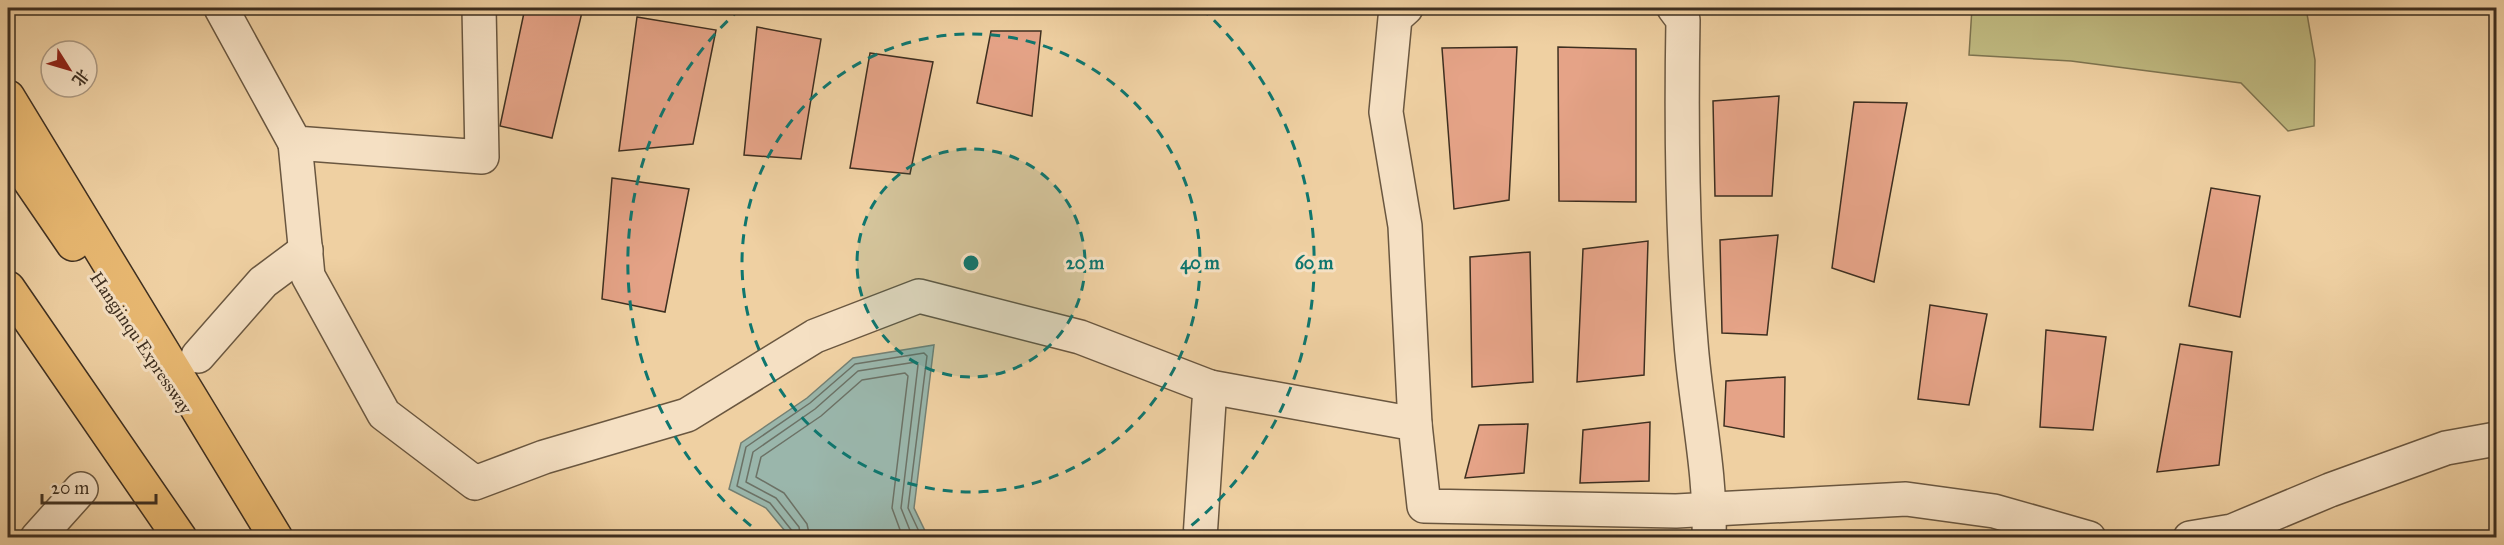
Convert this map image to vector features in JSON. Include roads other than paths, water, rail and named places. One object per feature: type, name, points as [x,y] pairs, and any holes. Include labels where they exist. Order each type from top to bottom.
[{"type":"highway","points":[[8,97],[275,537]]},
{"type":"highway","name":"Hangjinqu Expressway","points":[[8,149],[275,537]]},
{"type":"highway","points":[[8,288],[180,537]]},
{"type":"street","points":[[221,8],[295,143],[308,276],[384,414],[475,483],[544,457],[687,415],[815,336],[920,296],[1080,338],[1210,387],[1415,424]]},
{"type":"street","points":[[295,143],[482,157],[478,8]]},
{"type":"street","points":[[1674,8],[1683,20],[1680,144],[1691,344],[1710,523]]},
{"type":"street","points":[[1399,11],[1386,112],[1406,226],[1415,424],[1424,506],[1710,523],[1906,500],[1995,511],[2089,537]]},
{"type":"street","points":[[198,356],[263,282],[306,250]]},
{"type":"street","points":[[1200,537],[1210,387]]},
{"type":"street","points":[[2190,537],[2232,531],[2330,490],[2446,448],[2496,439]]},
{"type":"street","points":[[37,537],[81,489]]},
{"type":"water","points":[[934,345],[914,508],[928,537],[790,537],[766,508],[729,489],[741,443],[807,398],[853,358]]}]
